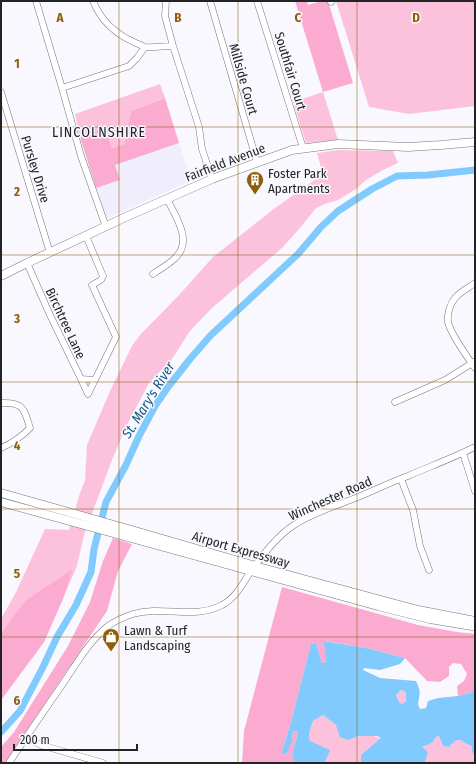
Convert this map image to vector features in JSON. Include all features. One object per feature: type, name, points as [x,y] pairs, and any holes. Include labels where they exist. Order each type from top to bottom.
[{"type":"main road","name":"Fairfield Avenue","points":[[1,276],[167,198],[212,179],[292,150],[338,144],[408,147],[475,142]]},
{"type":"main road","name":"Airport Expressway","points":[[1,493],[69,516],[378,606],[430,620],[475,627]]},
{"type":"main road","name":"Airport Expressway","points":[[1,502],[13,506],[69,516]]},
{"type":"main road","name":"Airport Expressway","points":[[253,569],[418,610],[475,621]]},
{"type":"street","points":[[36,1],[81,156],[106,226]]},
{"type":"street","points":[[93,1],[95,8],[118,34],[145,46],[173,46]]},
{"type":"street","points":[[166,1],[165,16],[199,127],[202,149],[212,179]]},
{"type":"street","points":[[209,1],[214,1]]},
{"type":"street","name":"Millside Court","points":[[209,1],[257,162]]},
{"type":"street","name":"Southfair Court","points":[[257,1],[303,148]]},
{"type":"street","points":[[62,88],[129,66],[137,58],[145,46]]},
{"type":"street","name":"Pursley Drive","points":[[1,92],[50,253]]},
{"type":"street","points":[[153,274],[174,259],[181,250],[183,244],[182,230],[167,198]]},
{"type":"street","points":[[81,379],[88,394],[116,337],[92,284],[101,280],[103,276],[86,236]]},
{"type":"street","name":"Birchtree Lane","points":[[27,263],[81,379],[94,380]]},
{"type":"street","points":[[395,402],[444,380],[474,364],[454,335],[448,322],[449,310],[454,299],[475,283]]},
{"type":"street","points":[[1,404],[17,404],[22,407],[26,414],[30,428],[18,439],[1,448]]},
{"type":"street","name":"Winchester Road","points":[[9,763],[83,653],[108,626],[133,614],[147,612],[203,612],[223,605],[238,592],[272,544],[285,531],[296,524],[475,447]]},
{"type":"street","points":[[463,453],[475,491]]},
{"type":"street","points":[[400,479],[413,510],[420,546],[429,570]]},
{"type":"street","points":[[26,737],[41,745],[103,763]]},
{"type":"shaded area","points":[[295,1],[307,1],[308,5],[328,1],[353,83],[323,92]]},
{"type":"shaded area","points":[[336,1],[475,1],[475,106],[409,114],[369,107]]},
{"type":"shaded area","points":[[160,84],[165,98],[131,111],[126,144],[112,148],[105,128],[80,137],[75,114]]},
{"type":"shaded area","points":[[323,92],[338,140],[306,143],[293,102]]},
{"type":"shaded area","points":[[165,98],[179,143],[115,165],[120,180],[96,188],[80,137],[105,128],[112,148],[125,144],[131,111]]},
{"type":"shaded area","points":[[179,143],[191,182],[181,185],[108,218],[106,217],[96,188],[120,180],[115,165]]},
{"type":"shaded area","points":[[338,150],[393,151],[398,163],[366,180],[356,189],[338,200],[316,208],[282,248],[212,308],[190,331],[172,359],[149,383],[125,429],[112,460],[84,535],[77,566],[44,642],[1,700],[1,619],[16,592],[45,529],[69,530],[85,480],[87,445],[110,391],[133,344],[213,257],[275,208],[323,174],[317,153]]},
{"type":"shaded area","points":[[113,538],[132,544],[118,571],[107,611],[5,763],[1,763],[1,747],[14,732],[68,646],[90,602],[103,561]]},
{"type":"shaded area","points":[[72,570],[63,599],[44,642],[1,700],[1,636],[5,628],[26,600]]},
{"type":"shaded area","points":[[282,587],[418,625],[475,634],[475,687],[471,693],[458,696],[457,686],[464,681],[467,674],[461,664],[453,663],[449,667],[449,676],[440,682],[427,681],[405,658],[366,648],[325,641],[326,663],[322,663],[316,643],[311,644],[291,722],[281,754],[292,740],[293,731],[298,732],[292,755],[295,763],[242,763],[244,731]]},
{"type":"shaded area","points":[[401,690],[406,693],[406,701],[402,704],[399,702],[396,695]]},
{"type":"shaded area","points":[[323,715],[336,725],[348,740],[364,736],[373,736],[381,739],[361,755],[361,763],[320,763],[310,741],[309,733],[313,721]]},
{"type":"shaded area","points":[[439,736],[443,746],[449,747],[456,741],[460,740],[472,746],[474,756],[475,755],[475,763],[423,763],[425,762],[422,747],[432,743],[436,737]]},
{"type":"water","points":[[324,641],[366,648],[405,658],[400,664],[380,670],[364,668],[363,670],[380,678],[416,681],[419,687],[420,695],[418,704],[420,709],[426,708],[428,701],[471,693],[475,687],[475,755],[474,756],[472,751],[472,746],[460,740],[456,741],[449,747],[443,746],[439,736],[436,737],[432,743],[422,747],[428,752],[425,762],[361,763],[361,755],[381,738],[377,736],[359,736],[348,740],[340,737],[336,725],[323,715],[313,721],[309,733],[310,741],[330,750],[325,762],[295,763],[292,755],[298,732],[293,731],[292,740],[287,753],[281,754],[291,722],[311,644],[316,643],[322,663],[326,663]],"holes":[[[401,690],[406,693],[406,701],[402,704],[399,702],[396,695]]]},
{"type":"waterway","name":"St. Mary's River","points":[[1,732],[20,711],[57,637],[76,605],[91,572],[94,549],[106,502],[126,465],[139,436],[155,406],[190,359],[211,335],[298,254],[321,227],[338,211],[372,189],[397,176],[428,175],[475,170]]},
{"type":"place","name":"Foster Park Apartments","points":[[255,195]]},
{"type":"place","name":"Lawn & Turf Landscaping","points":[[111,652]]},
{"type":"district","name":"LINCOLNSHIRE","points":[[99,132]]}]
